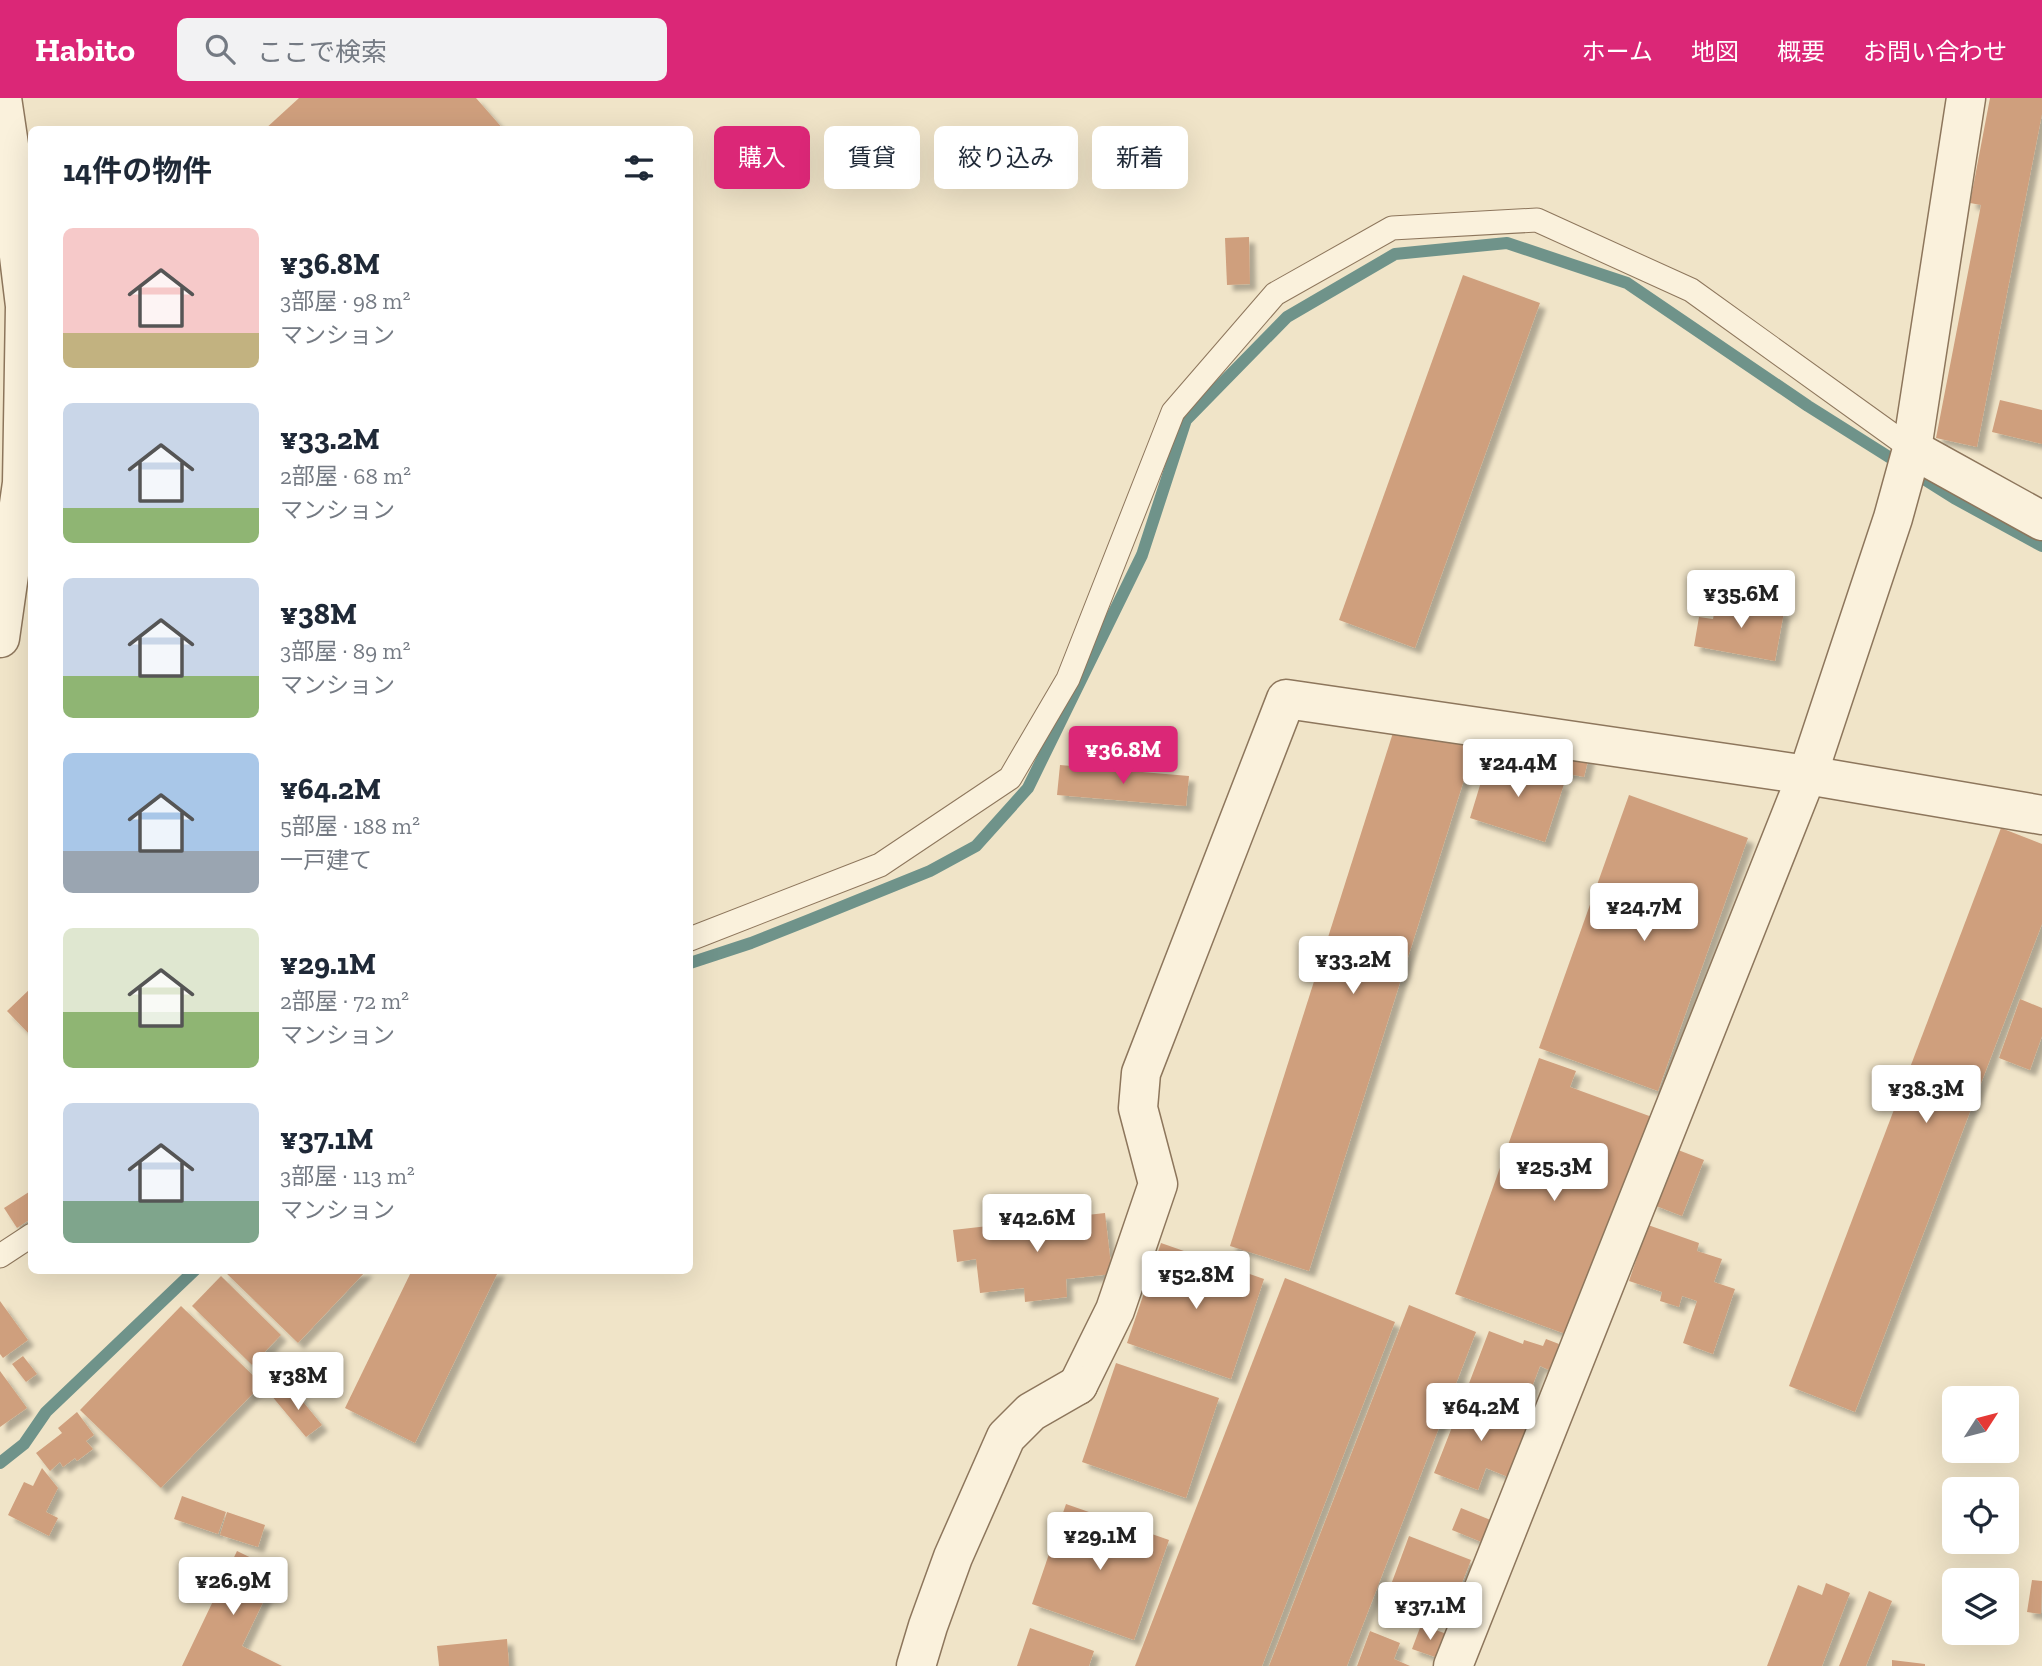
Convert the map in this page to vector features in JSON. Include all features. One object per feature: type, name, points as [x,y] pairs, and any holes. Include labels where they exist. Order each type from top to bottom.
[{"type":"street","points":[[0,638],[22,483],[25,306],[15,223],[16,192],[2,98]]},
{"type":"street","points":[[1453,1666],[1807,775],[1893,518],[1907,465],[1966,98]]},
{"type":"street","points":[[1907,465],[2042,521]]},
{"type":"street","points":[[916,1666],[953,1557],[1006,1437],[1031,1412],[1078,1385],[1115,1310],[1158,1184],[1138,1108],[1141,1073],[1286,699],[1807,775],[2042,815]]},
{"type":"lane","points":[[693,938],[880,865],[1010,778],[1068,679],[1173,412],[1275,294],[1392,228],[1536,220],[1690,290],[1907,465]]},
{"type":"lane","points":[[0,1256],[28,1238]]},
{"type":"building","points":[[299,98],[476,98],[500,126],[268,126]]},
{"type":"building","points":[[1990,98],[2042,98],[2042,114],[1977,447],[1936,438],[1981,205],[1970,203]]},
{"type":"building","points":[[1249,237],[1250,284],[1227,285],[1225,238]]},
{"type":"building","points":[[1463,275],[1540,303],[1415,648],[1339,620]]},
{"type":"building","points":[[2000,400],[2042,410],[2042,444],[1992,432]]},
{"type":"building","points":[[1717,599],[1784,612],[1775,661],[1694,646],[1699,617],[1713,619]]},
{"type":"building","points":[[1397,720],[1475,745],[1309,1271],[1230,1246]]},
{"type":"building","points":[[1562,747],[1590,752],[1584,777],[1558,772]]},
{"type":"building","points":[[1488,759],[1518,768],[1521,759],[1551,769],[1548,780],[1564,784],[1545,842],[1470,818]]},
{"type":"building","points":[[1060,765],[1189,776],[1186,806],[1057,795]]},
{"type":"building","points":[[1629,795],[1748,838],[1658,1091],[1539,1048]]},
{"type":"building","points":[[2001,828],[2042,844],[2042,924],[1855,1412],[1789,1386]]},
{"type":"building","points":[[28,991],[28,1033],[7,1011]]},
{"type":"building","points":[[2020,999],[2042,1008],[2042,1036],[2030,1070],[1999,1058]]},
{"type":"building","points":[[1539,1058],[1576,1071],[1570,1087],[1652,1117],[1574,1337],[1455,1294]]},
{"type":"building","points":[[1673,1148],[1704,1160],[1682,1216],[1651,1204]]},
{"type":"building","points":[[28,1193],[28,1221],[17,1228],[4,1208]]},
{"type":"building","points":[[1105,1213],[1112,1274],[1066,1279],[1067,1297],[1025,1302],[1024,1288],[980,1293],[976,1259],[957,1262],[953,1230]]},
{"type":"building","points":[[1648,1225],[1699,1243],[1697,1251],[1722,1259],[1714,1282],[1735,1289],[1713,1354],[1683,1343],[1697,1301],[1682,1296],[1679,1307],[1660,1301],[1662,1292],[1629,1281]]},
{"type":"building","points":[[1161,1243],[1264,1279],[1231,1379],[1127,1343]]},
{"type":"building","points":[[227,1274],[363,1274],[298,1343]]},
{"type":"building","points":[[410,1274],[497,1274],[415,1443],[345,1408]]},
{"type":"building","points":[[221,1276],[281,1335],[252,1365],[192,1306]]},
{"type":"building","points":[[1285,1278],[1395,1322],[1262,1666],[1135,1666]]},
{"type":"building","points":[[0,1301],[28,1340],[3,1358],[0,1354]]},
{"type":"building","points":[[1409,1305],[1476,1332],[1347,1666],[1269,1666]]},
{"type":"building","points":[[181,1306],[262,1384],[161,1488],[80,1410]]},
{"type":"building","points":[[1489,1331],[1523,1344],[1524,1340],[1543,1346],[1546,1339],[1559,1344],[1549,1370],[1540,1366],[1524,1408],[1468,1386]]},
{"type":"building","points":[[23,1356],[37,1374],[26,1382],[12,1364]]},
{"type":"building","points":[[1116,1363],[1219,1398],[1186,1498],[1082,1462]]},
{"type":"building","points":[[0,1371],[27,1408],[0,1427]]},
{"type":"building","points":[[279,1388],[287,1398],[295,1392],[322,1425],[306,1437],[271,1395]]},
{"type":"building","points":[[1465,1394],[1530,1420],[1508,1477],[1486,1468],[1478,1490],[1434,1473]]},
{"type":"building","points":[[77,1412],[94,1435],[86,1441],[93,1449],[63,1467],[60,1462],[50,1471],[36,1453],[62,1433],[58,1428]]},
{"type":"building","points":[[42,1468],[58,1488],[46,1512],[58,1518],[49,1536],[8,1515],[24,1482],[33,1486]]},
{"type":"building","points":[[182,1496],[226,1512],[218,1534],[174,1519]]},
{"type":"building","points":[[1066,1504],[1169,1540],[1134,1640],[1032,1604]]},
{"type":"building","points":[[1461,1508],[1493,1521],[1484,1543],[1452,1530]]},
{"type":"building","points":[[227,1512],[265,1525],[258,1547],[220,1535]]},
{"type":"building","points":[[1409,1536],[1471,1560],[1450,1613],[1389,1590]]},
{"type":"building","points":[[237,1551],[278,1571],[242,1646],[282,1666],[182,1666]]},
{"type":"building","points":[[2032,1580],[2042,1581],[2041,1614],[2027,1612]]},
{"type":"building","points":[[1826,1583],[1850,1593],[1822,1666],[1767,1666],[1798,1585],[1822,1595]]},
{"type":"building","points":[[1869,1591],[1892,1601],[1866,1666],[1839,1666]]},
{"type":"building","points":[[1421,1625],[1447,1634],[1438,1658],[1412,1649]]},
{"type":"building","points":[[1030,1628],[1094,1651],[1089,1666],[1017,1666]]},
{"type":"building","points":[[1370,1631],[1400,1643],[1394,1659],[1410,1666],[1357,1666]]},
{"type":"building","points":[[507,1639],[509,1666],[439,1666],[437,1646]]},
{"type":"building","points":[[1892,1660],[1925,1664],[1925,1666],[1892,1666]]},
{"type":"waterway","points":[[693,962],[751,943],[930,871],[976,846],[1028,788],[1142,555],[1186,420],[1287,317],[1395,254],[1507,243],[1627,283],[1808,406],[1954,498],[2042,546]]},
{"type":"waterway","points":[[0,1463],[24,1444],[46,1412],[191,1274]]}]
